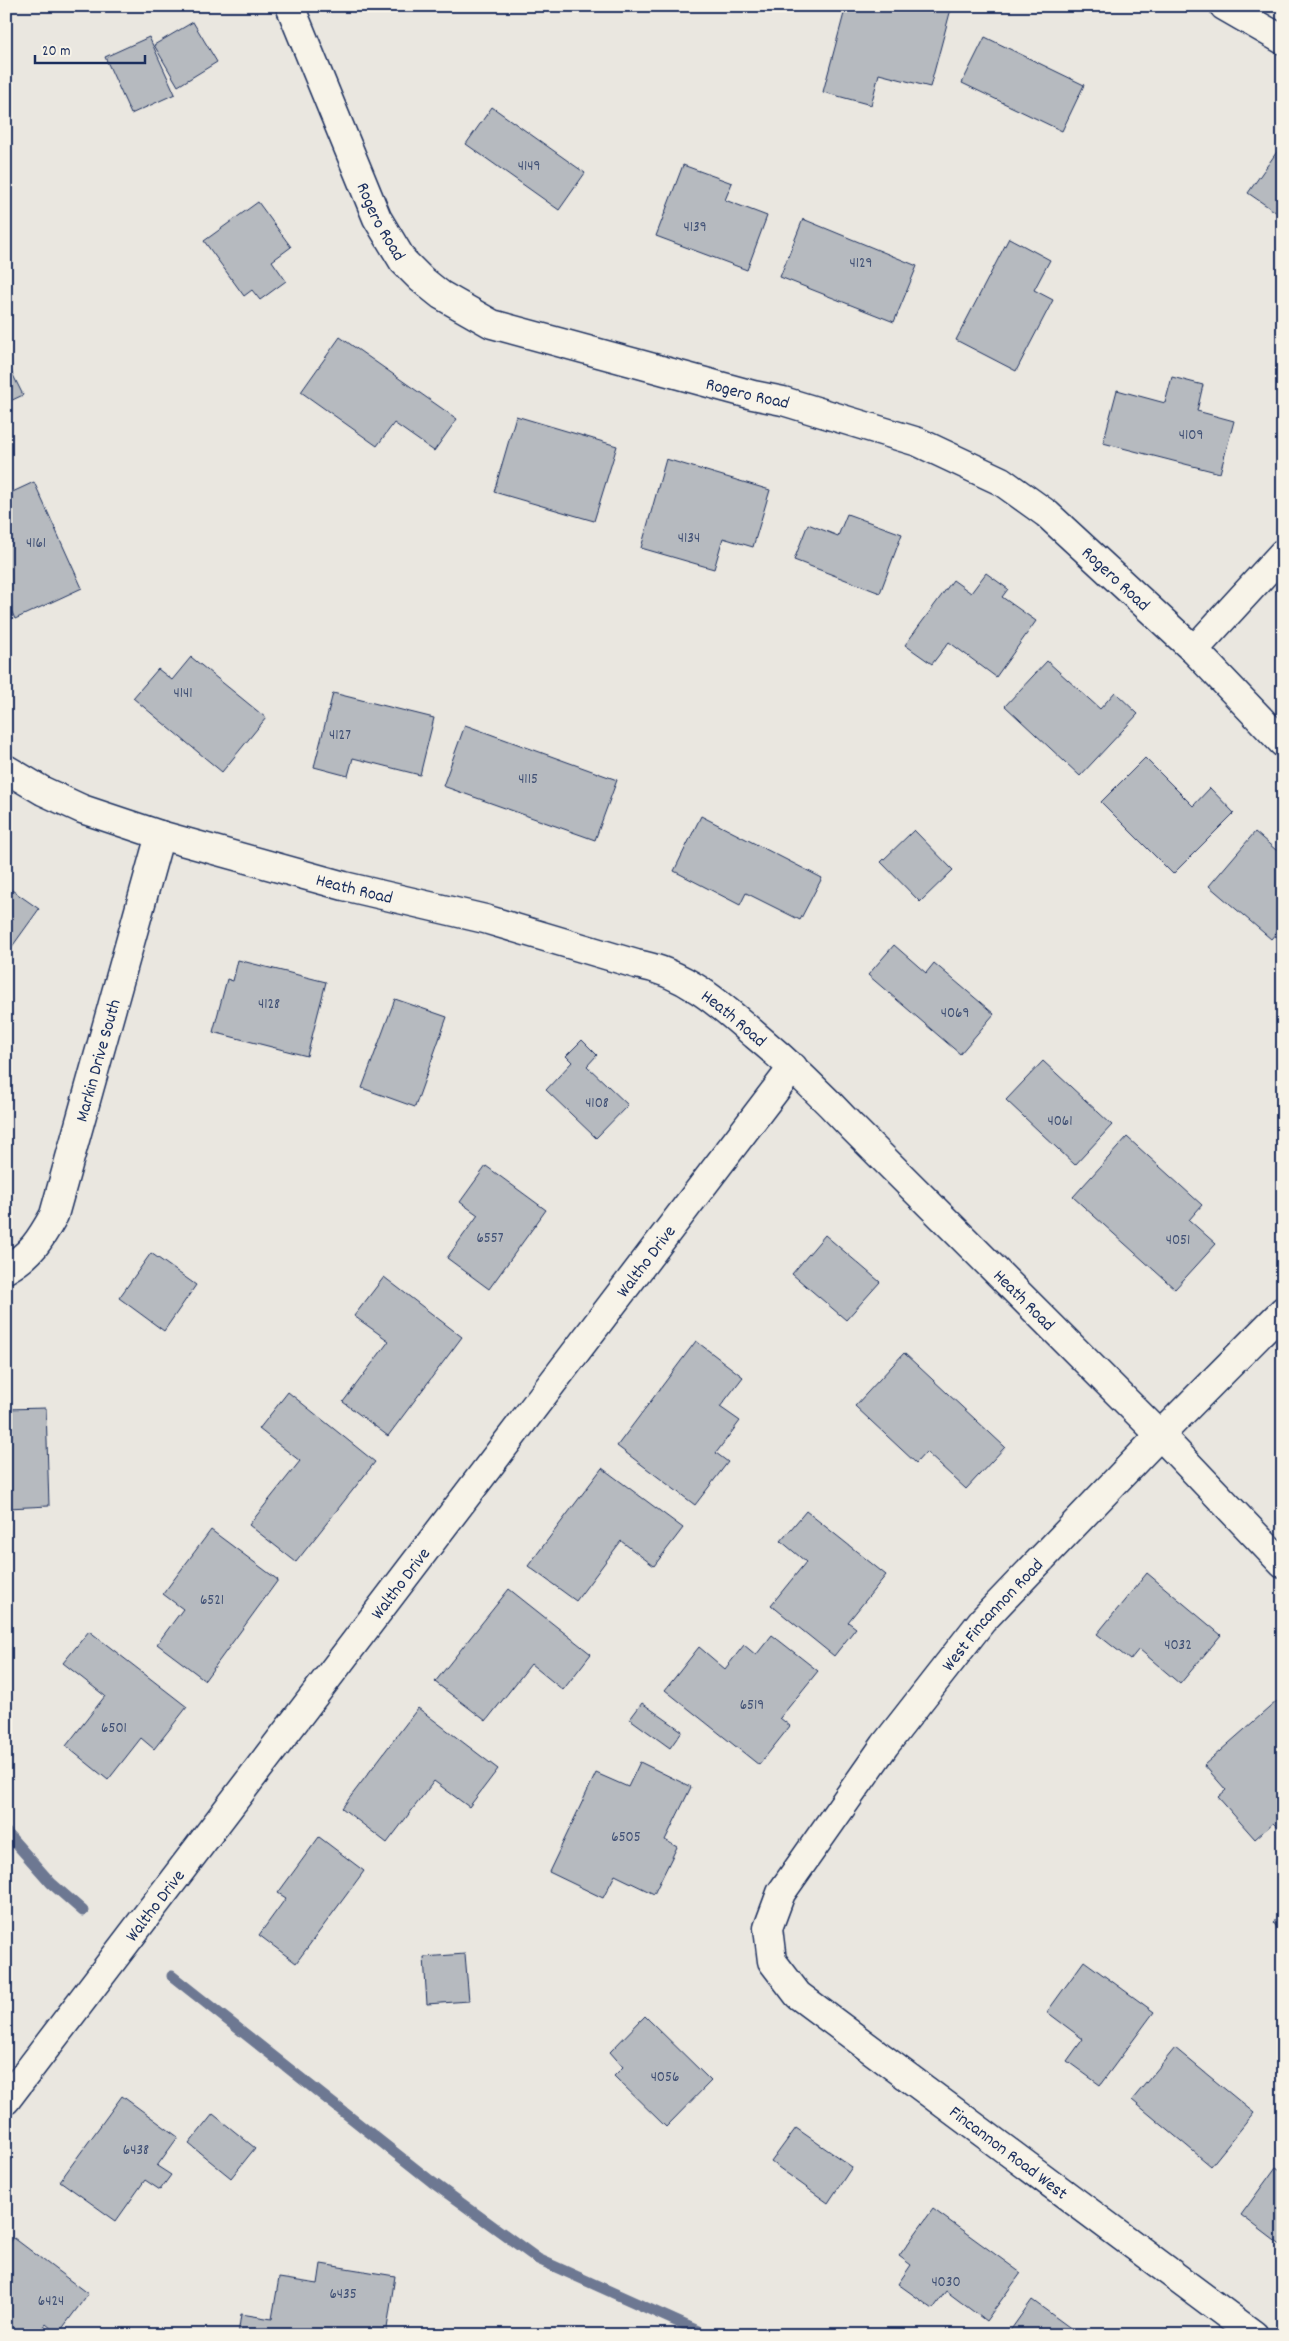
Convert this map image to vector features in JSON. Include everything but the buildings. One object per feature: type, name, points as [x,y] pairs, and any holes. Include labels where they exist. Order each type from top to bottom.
[{"type":"street","name":"Rogero Road","points":[[290,6],[377,218],[403,261],[441,295],[492,324],[753,395],[783,401],[918,442],[1001,481],[1047,514],[1194,650],[1283,743]]},
{"type":"street","points":[[1224,6],[1283,40]]},
{"type":"street","points":[[1194,650],[1283,553]]},
{"type":"street","name":"Heath Road","points":[[6,769],[43,791],[82,809],[160,835],[344,886],[485,919],[636,964],[657,968],[706,993],[793,1067],[1160,1435],[1283,1564]]},
{"type":"street","name":"Markin Drive South","points":[[6,1270],[23,1260],[40,1240],[54,1215],[160,835]]},
{"type":"street","name":"Waltho Drive","points":[[6,2100],[793,1067]]},
{"type":"street","name":"West Fincannon Road","points":[[772,1961],[768,1928],[781,1893],[885,1745],[982,1621],[1160,1435],[1283,1311]]},
{"type":"street","name":"Fincannon Road West","points":[[772,1961],[798,1995],[1254,2335]]},
{"type":"waterway","points":[[6,1832],[51,1883],[83,1911]]},
{"type":"waterway","points":[[172,1976],[432,2182],[538,2259],[707,2335]]}]
